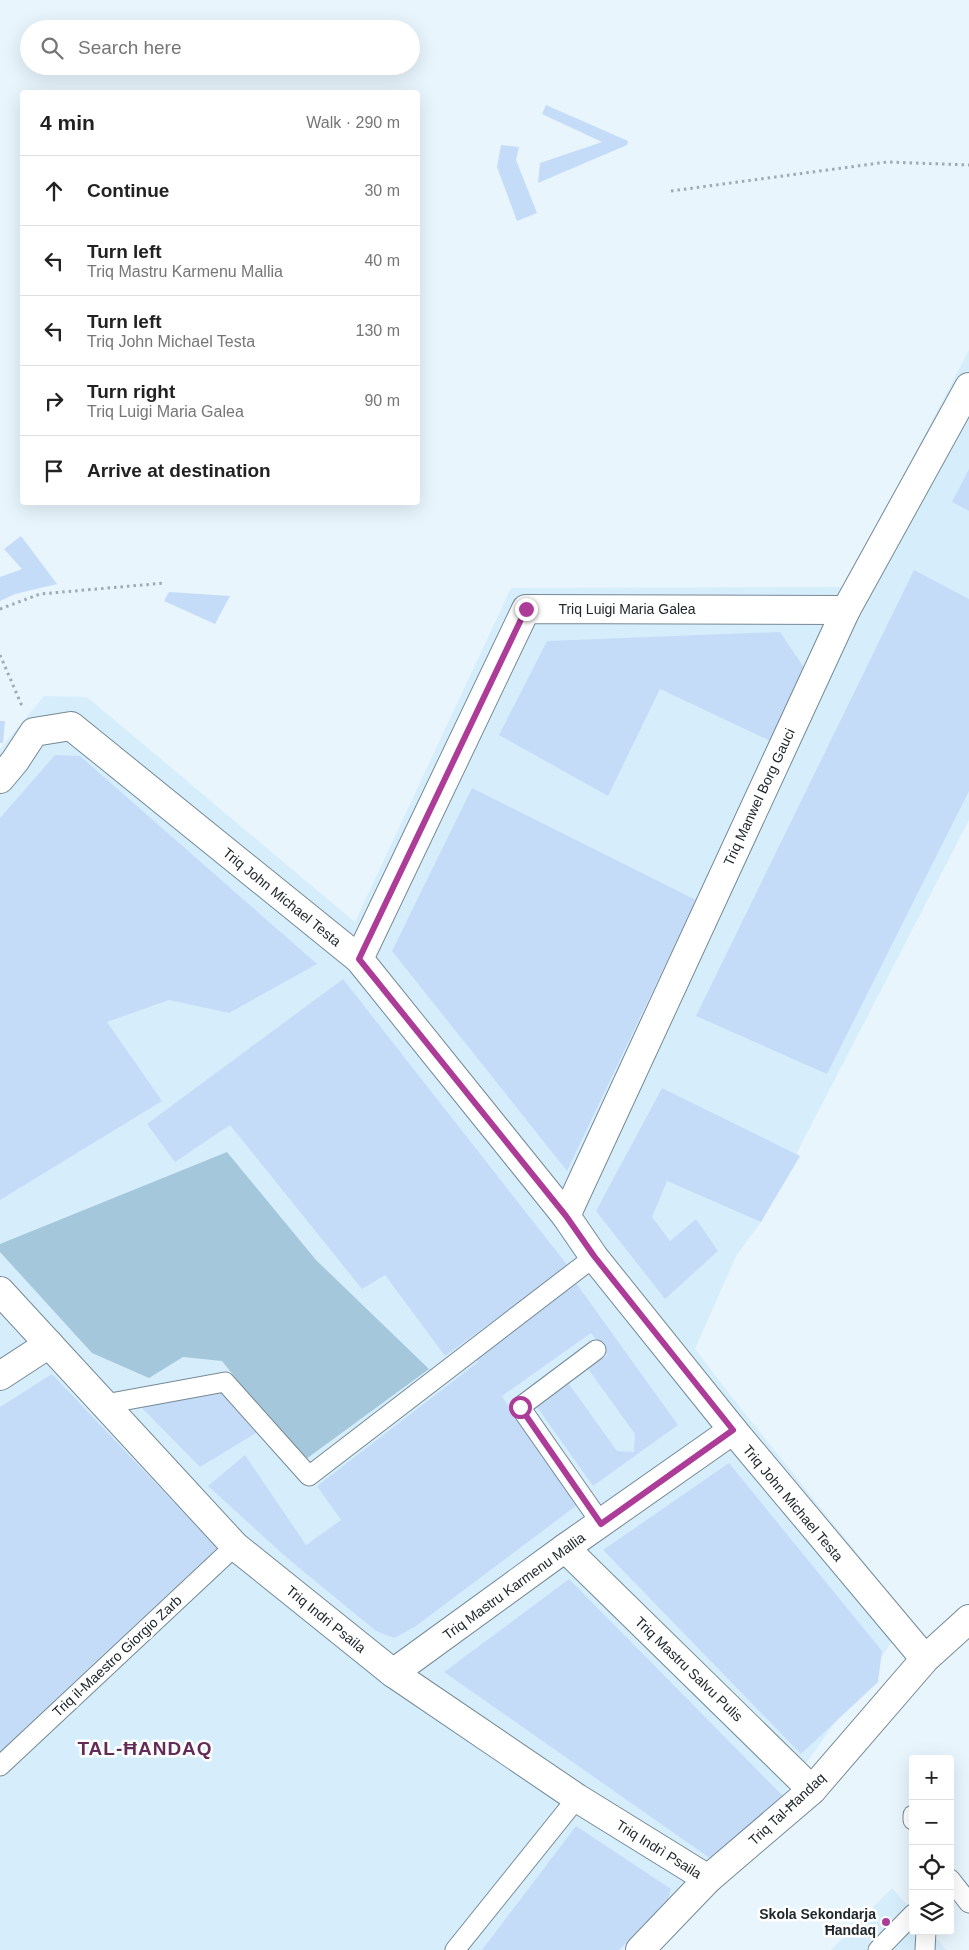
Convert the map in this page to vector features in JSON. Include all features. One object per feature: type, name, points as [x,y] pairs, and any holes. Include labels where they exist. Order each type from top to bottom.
[{"type":"street","name":"Triq Manwel Borg Gauci","points":[[566,1216],[846,610],[969,387]]},
{"type":"street","name":"Triq Luigi Maria Galea","points":[[359,959],[526,609],[846,610]]},
{"type":"street","name":"Triq John Michael Testa","points":[[34,732],[71,726],[359,959],[566,1216],[594,1256],[733,1430],[925,1659]]},
{"type":"street","points":[[0,779],[34,732]]},
{"type":"street","name":"Triq Indrì Psaila","points":[[0,1291],[235,1546],[394,1673],[576,1798],[708,1879]]},
{"type":"street","points":[[0,1376],[50,1344]]},
{"type":"street","name":"Triq Mastru Karmenu Mallia","points":[[394,1673],[565,1548],[733,1430]]},
{"type":"street","name":"Triq Mastru Salvu Pulis","points":[[565,1548],[812,1790]]},
{"type":"street","name":"Triq Tal-Ħandaq","points":[[640,1950],[708,1879],[812,1790],[925,1659],[969,1618]]},
{"type":"lane","points":[[105,1404],[225,1382],[308,1476],[594,1256]]},
{"type":"lane","points":[[596,1350],[520,1407],[601,1524]]},
{"type":"lane","name":"Triq il-Maestro Giorgio Zarb","points":[[0,1766],[235,1546]]},
{"type":"lane","points":[[455,1950],[576,1798]]},
{"type":"lane","points":[[954,1884],[969,1903]]},
{"type":"lane","points":[[878,1950],[909,1918]]},
{"type":"lane","points":[[925,1950],[926,1935]]},
{"type":"path","points":[[671,191],[886,162],[969,165]]},
{"type":"path","points":[[0,609],[40,594],[165,584]]},
{"type":"path","points":[[0,655],[34,732]]},
{"type":"shaded area","points":[[969,350],[969,820],[761,1222],[736,1256],[695,1349],[909,1618],[783,1796],[622,1950],[0,1950],[0,749],[44,696],[87,697],[355,922],[511,588],[845,587]]},
{"type":"shaded area","points":[[227,1152],[316,1260],[429,1369],[302,1462],[222,1361],[183,1357],[149,1378],[92,1353],[0,1252],[0,1244]]},
{"type":"shaded area","name":"Skola Sekondarja Ħandaq","points":[[892,1888],[909,1907],[909,1935],[933,1935],[946,1950],[831,1950]]},
{"type":"building","points":[[546,105],[628,141],[627,145],[538,183],[540,163],[602,142],[542,114]]},
{"type":"building","points":[[501,145],[519,147],[516,160],[537,213],[517,221],[497,167]]},
{"type":"building","points":[[969,469],[969,511],[952,502]]},
{"type":"building","points":[[21,536],[57,584],[15,594],[0,601],[0,577],[22,569],[4,549]]},
{"type":"building","points":[[914,570],[969,599],[969,791],[827,1074],[696,1016]]},
{"type":"building","points":[[169,592],[230,596],[215,624],[164,601]]},
{"type":"building","points":[[780,632],[807,672],[777,744],[660,689],[608,796],[499,735],[547,641]]},
{"type":"building","points":[[0,721],[5,721],[3,743],[0,743]]},
{"type":"building","points":[[55,755],[80,756],[317,964],[229,1013],[169,1000],[107,1022],[162,1101],[0,1200],[0,818]]},
{"type":"building","points":[[472,788],[696,900],[567,1171],[392,951]]},
{"type":"building","points":[[343,979],[568,1266],[445,1356],[385,1275],[362,1289],[230,1125],[175,1162],[147,1124]]},
{"type":"building","points":[[662,1088],[800,1156],[761,1222],[667,1181],[652,1217],[670,1241],[696,1219],[718,1251],[665,1299],[596,1211]]},
{"type":"building","points":[[576,1283],[678,1425],[593,1486],[537,1407],[569,1384],[617,1451],[634,1452],[635,1434],[588,1369],[607,1355],[591,1333],[502,1396],[576,1506],[416,1626],[394,1638],[376,1631],[287,1558],[208,1486],[245,1455],[306,1545],[341,1520],[317,1486],[478,1362],[474,1356]]},
{"type":"building","points":[[52,1374],[217,1548],[0,1751],[0,1407]]},
{"type":"building","points":[[220,1392],[256,1433],[200,1467],[140,1406]]},
{"type":"building","points":[[729,1463],[882,1651],[878,1682],[801,1754],[603,1550]]},
{"type":"building","points":[[569,1579],[783,1796],[711,1859],[444,1672]]},
{"type":"building","points":[[576,1826],[671,1889],[667,1902],[619,1950],[482,1950]]},
{"type":"place","name":"Skola Sekondarja Ħandaq","points":[[886,1922]]},
{"type":"district","name":"TAL-ĦANDAQ","points":[[145,1748]]},
{"type":"route","points":[[520,1407],[601,1524],[733,1430],[594,1256],[566,1216],[359,959],[526,609]]}]
